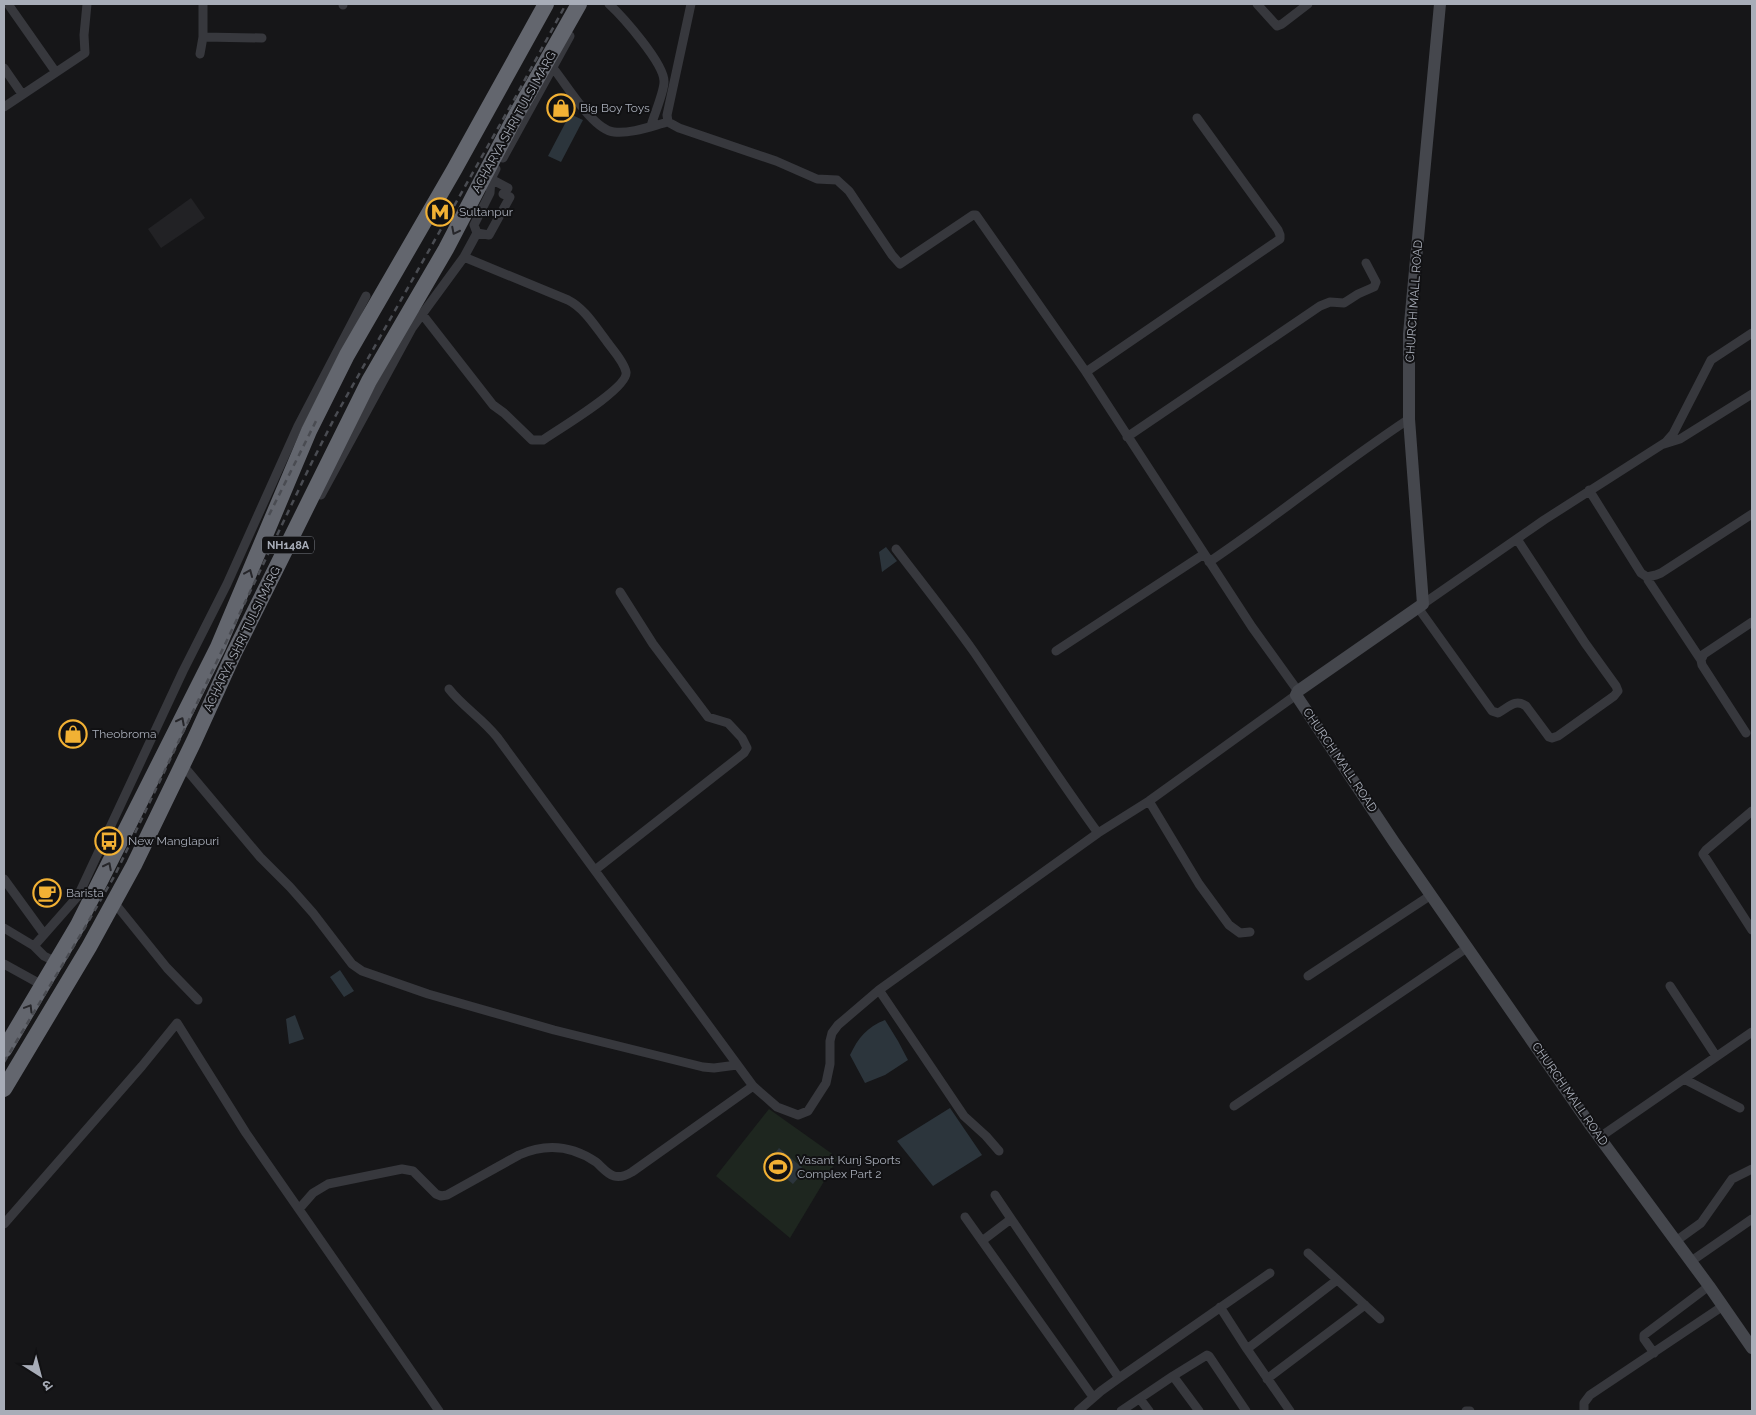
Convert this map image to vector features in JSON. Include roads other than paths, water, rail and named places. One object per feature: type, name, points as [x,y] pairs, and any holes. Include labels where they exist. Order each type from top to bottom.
[{"type":"highway","name":"ACHARYA SHRI TULSI MARG","points":[[4,1050],[73,933],[218,647],[309,431],[347,355],[546,4]]},
{"type":"highway","name":"ACHARYA SHRI TULSI MARG","points":[[4,1089],[92,941],[134,865],[239,644],[369,381],[446,249],[516,115],[579,4]]},
{"type":"highway","points":[[491,102],[516,115]]},
{"type":"highway","points":[[73,933],[92,941]]},
{"type":"street","points":[[21,4],[10,6],[55,72]]},
{"type":"street","points":[[4,107],[85,53],[84,36],[87,4]]},
{"type":"street","points":[[200,54],[203,37],[203,4]]},
{"type":"street","points":[[4,1096],[88,958],[131,881],[203,737],[262,606],[376,391],[412,328],[464,257],[477,233],[474,225],[490,193],[491,178],[587,4]]},
{"type":"street","points":[[608,4],[649,50],[662,69],[664,82],[651,126]]},
{"type":"street","points":[[668,122],[667,115],[691,4]]},
{"type":"street","points":[[1257,4],[1278,26],[1308,4]]},
{"type":"street","name":"CHURCH MALL ROAD","points":[[1421,606],[1409,419],[1409,334],[1440,4]]},
{"type":"street","points":[[203,37],[262,38]]},
{"type":"street","points":[[4,68],[22,94]]},
{"type":"street","points":[[552,68],[565,82],[589,116],[602,129],[616,133],[668,122],[679,128],[776,161],[816,179],[836,180],[849,190],[892,256],[900,264],[975,214],[1086,372],[1297,693]]},
{"type":"street","points":[[1086,372],[1280,239],[1278,230],[1197,118]]},
{"type":"street","points":[[477,233],[488,235],[510,197],[503,194],[508,188],[491,178]]},
{"type":"street","points":[[422,314],[493,404],[532,440],[543,440],[573,420],[601,401],[625,378],[626,372],[620,360],[586,316],[572,302],[464,257]]},
{"type":"street","points":[[1128,437],[1320,306],[1330,302],[1344,303],[1374,287],[1376,282],[1366,263]]},
{"type":"street","points":[[34,946],[78,896],[183,672],[227,584],[298,426],[366,296]]},
{"type":"street","points":[[449,689],[488,725],[753,1086],[777,1107],[792,1114],[803,1114],[808,1111],[826,1083],[830,1064],[832,1033],[879,990],[1098,833],[1150,801],[1297,693],[1470,570],[1518,540],[1589,490],[1663,444],[1673,434],[1711,360],[1752,333]]},
{"type":"street","points":[[1663,444],[1680,440],[1752,394]]},
{"type":"street","points":[[1056,652],[1295,502],[1374,442],[1409,419]]},
{"type":"street","points":[[1589,490],[1642,573],[1647,577],[1656,576],[1752,514]]},
{"type":"street","points":[[1421,606],[1492,711],[1498,713],[1516,702],[1522,703],[1549,737],[1558,736],[1614,696],[1618,691],[1518,540]]},
{"type":"street","points":[[896,549],[973,651],[1041,753],[1098,833]]},
{"type":"street","points":[[1648,580],[1746,733]]},
{"type":"street","points":[[595,870],[744,753],[747,748],[742,738],[728,723],[708,717],[654,644],[620,592]]},
{"type":"street","points":[[1701,660],[1704,654],[1752,622]]},
{"type":"street","name":"CHURCH MALL ROAD","points":[[1297,693],[1431,894],[1600,1137],[1690,1262],[1710,1286],[1752,1348]]},
{"type":"street","points":[[186,769],[260,857],[313,913],[352,964],[362,971],[428,994],[619,1047],[703,1067],[714,1068],[737,1064]]},
{"type":"street","points":[[1150,801],[1199,884],[1229,924],[1240,933],[1250,932]]},
{"type":"street","points":[[1752,811],[1703,854],[1752,930]]},
{"type":"street","points":[[4,879],[44,934]]},
{"type":"street","points":[[1308,976],[1431,894]]},
{"type":"street","points":[[117,906],[168,968],[198,1000]]},
{"type":"street","points":[[4,928],[34,946],[44,956],[56,962]]},
{"type":"street","points":[[1234,1106],[1468,947]]},
{"type":"street","points":[[4,964],[42,985]]},
{"type":"street","points":[[1670,986],[1716,1056]]},
{"type":"street","points":[[879,990],[964,1116],[986,1136],[998,1151]]},
{"type":"street","points":[[4,1224],[177,1024],[246,1133],[439,1411]]},
{"type":"street","points":[[1600,1137],[1752,1032]]},
{"type":"street","points":[[1684,1079],[1740,1108]]},
{"type":"street","points":[[299,1210],[313,1194],[328,1184],[402,1169],[413,1171],[436,1194],[441,1196],[447,1195],[529,1150],[546,1147],[572,1149],[590,1158],[611,1175],[616,1177],[622,1176],[632,1172],[753,1086]]},
{"type":"street","points":[[1676,1241],[1701,1223],[1729,1182],[1738,1175],[1752,1170]]},
{"type":"street","points":[[995,1195],[1119,1378]]},
{"type":"street","points":[[965,1217],[1093,1398]]},
{"type":"street","points":[[982,1241],[1011,1219]]},
{"type":"street","points":[[1690,1262],[1752,1219]]},
{"type":"street","points":[[1308,1253],[1380,1319]]},
{"type":"street","points":[[1078,1411],[1119,1378],[1270,1272]]},
{"type":"street","points":[[1247,1349],[1337,1280]]},
{"type":"street","points":[[1654,1353],[1644,1339],[1644,1335],[1710,1286]]},
{"type":"street","points":[[1268,1379],[1365,1305]]},
{"type":"street","points":[[1584,1411],[1584,1403],[1590,1395],[1723,1306]]},
{"type":"street","points":[[1220,1307],[1290,1411]]},
{"type":"street","points":[[1122,1411],[1172,1376],[1208,1355],[1246,1411]]},
{"type":"street","points":[[1172,1376],[1199,1411]]},
{"type":"street","points":[[1140,1399],[1149,1411]]},
{"type":"railway","points":[[4,1062],[115,875],[336,415],[566,4]]},
{"type":"railway","points":[[269,515],[316,421]]},
{"type":"place","name":"Big Boy Toys","points":[[561,108]]},
{"type":"place","name":"Sultanpur","points":[[440,212]]},
{"type":"place","name":"Theobroma","points":[[73,734]]},
{"type":"place","name":"New Manglapuri","points":[[109,841]]},
{"type":"place","name":"Barista","points":[[47,893]]},
{"type":"place","name":"Vasant Kunj Sports Complex Part 2","points":[[778,1167]]}]
